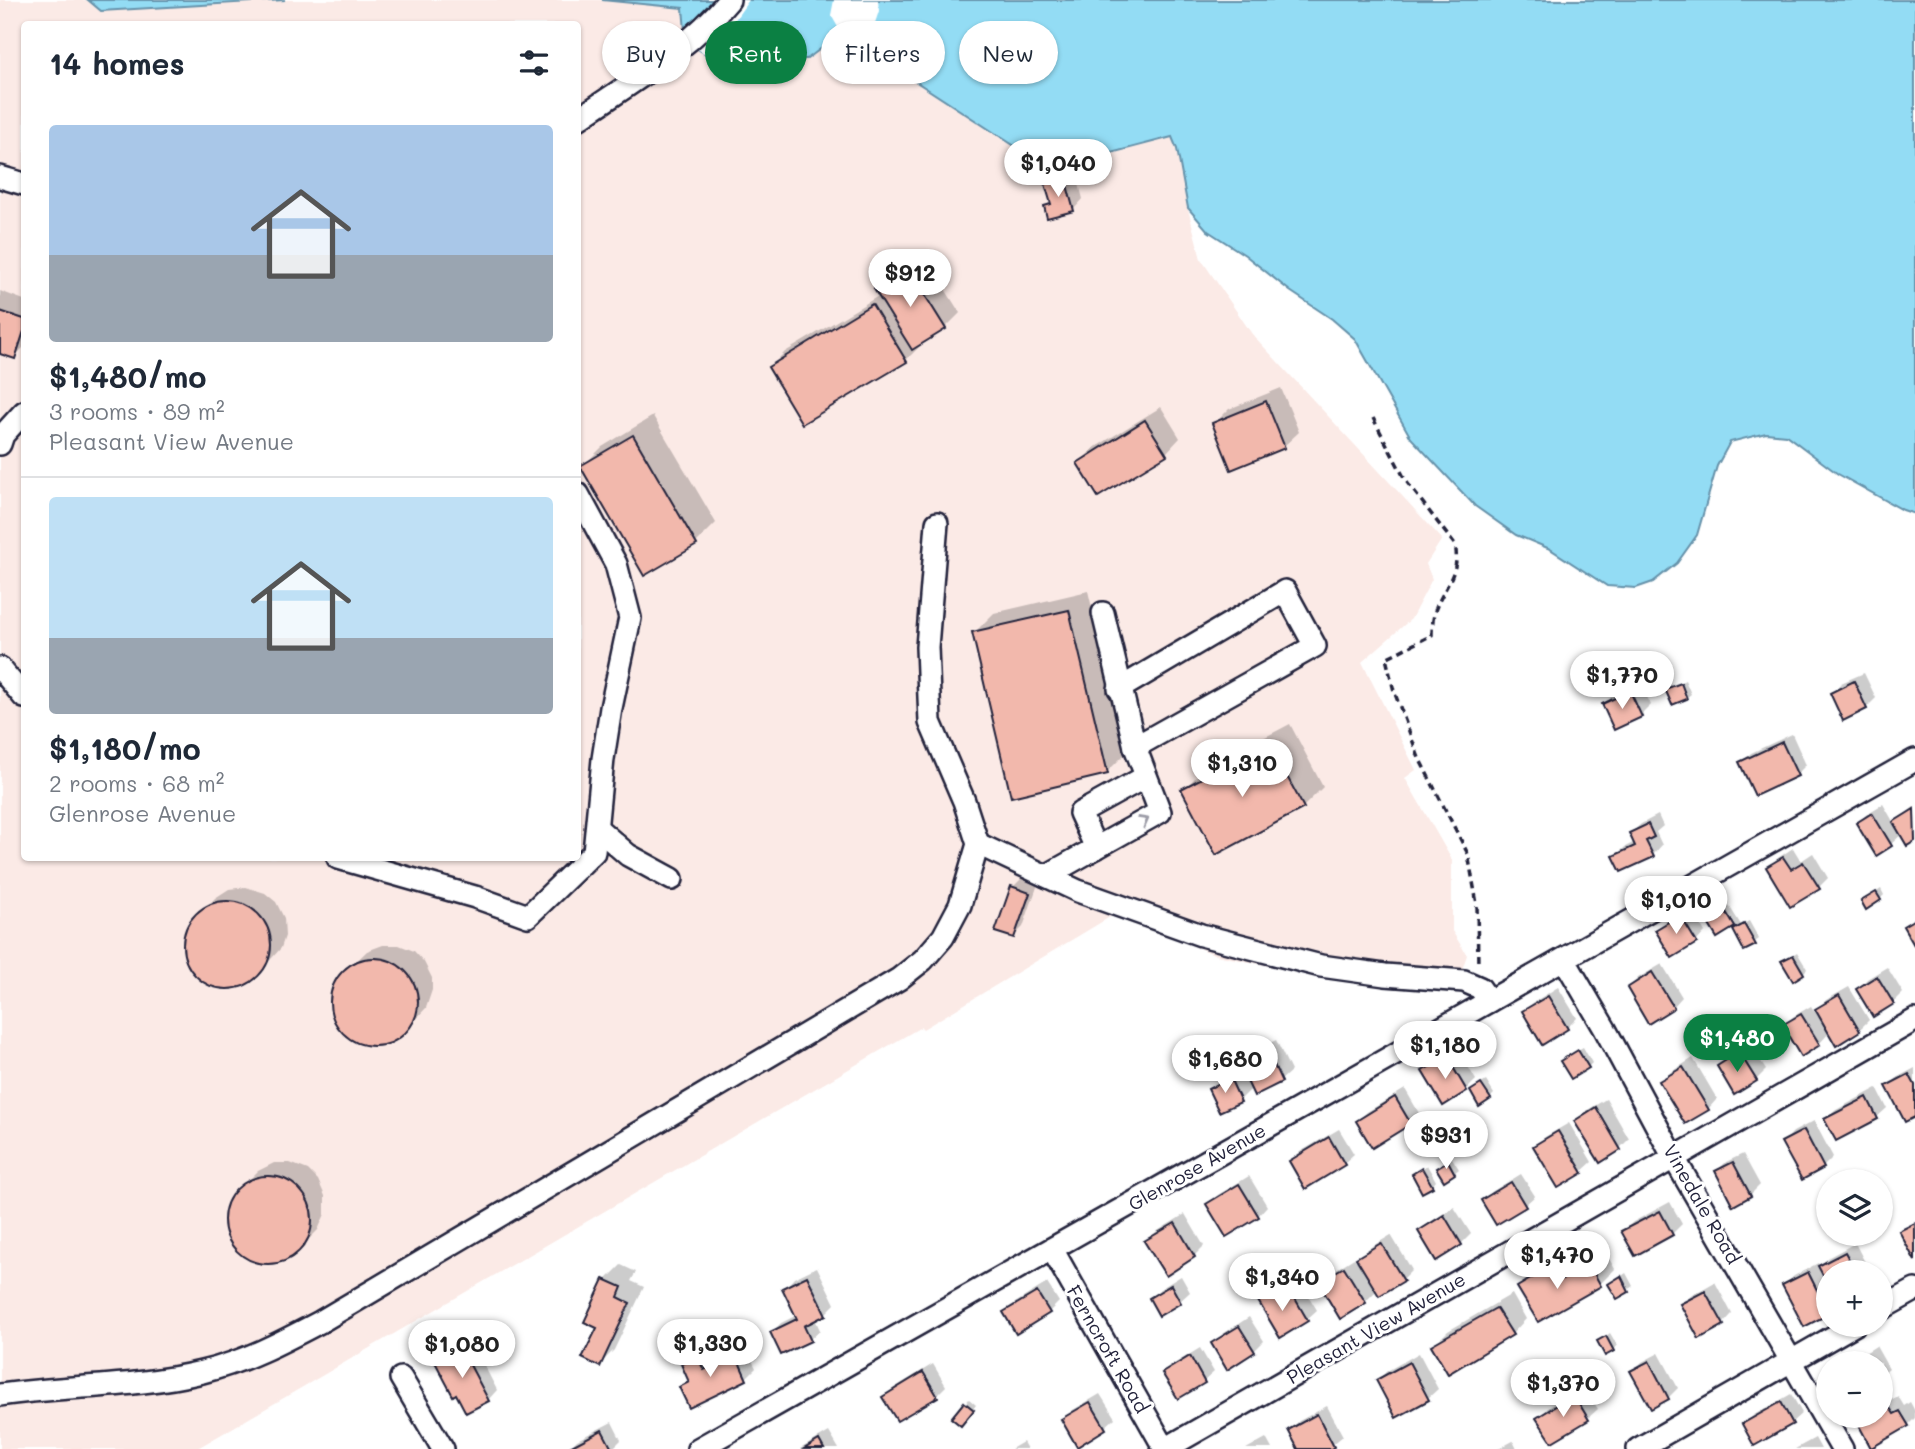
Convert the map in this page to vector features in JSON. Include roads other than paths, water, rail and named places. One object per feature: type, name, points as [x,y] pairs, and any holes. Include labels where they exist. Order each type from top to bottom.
[{"type":"street","points":[[581,118],[688,42],[710,24],[729,0]]},
{"type":"street","points":[[0,177],[21,183]]},
{"type":"street","points":[[1,438],[21,415]]},
{"type":"street","points":[[349,861],[475,897],[528,916],[594,852],[611,708],[630,618],[616,564],[581,500]]},
{"type":"street","points":[[0,1395],[37,1389],[143,1382],[203,1372],[265,1351],[320,1322],[899,979],[923,960],[943,937],[960,905],[978,844],[964,801],[930,722],[927,648],[937,523]]},
{"type":"street","points":[[1119,690],[1285,591],[1315,646],[1135,747]]},
{"type":"street","points":[[1046,876],[1160,812],[1135,747],[1119,690],[1103,613]]},
{"type":"street","points":[[0,668],[21,693]]},
{"type":"street","name":"Glenrose Avenue","points":[[698,1449],[1915,760]]},
{"type":"street","points":[[1096,848],[1080,813],[1145,777]]},
{"type":"street","points":[[597,828],[628,855],[672,879]]},
{"type":"street","points":[[978,844],[1046,876],[1160,922],[1242,947],[1321,966],[1364,973],[1464,981],[1480,988],[1489,1001]]},
{"type":"street","name":"Vinedale Road","points":[[1564,959],[1674,1158],[1842,1449]]},
{"type":"street","name":"Pleasant View Avenue","points":[[1165,1449],[1915,1020]]},
{"type":"street","name":"Ferncroft Road","points":[[1052,1249],[1165,1449]]},
{"type":"street","points":[[1893,1302],[1915,1290]]},
{"type":"street","points":[[1638,1449],[1834,1337]]},
{"type":"street","points":[[401,1378],[443,1449]]},
{"type":"water","points":[[88,0],[285,0],[101,11]]},
{"type":"water","points":[[602,0],[1915,0],[1915,514],[1838,474],[1786,435],[1766,433],[1730,442],[1717,466],[1697,535],[1677,563],[1653,582],[1636,588],[1607,586],[1550,549],[1516,535],[1475,506],[1411,438],[1355,339],[1245,255],[1208,231],[1188,208],[1177,149],[1172,137],[1050,169],[919,84],[945,84],[945,21],[821,21],[821,48],[807,59],[807,21],[705,21],[705,54],[691,45],[691,21],[684,21],[683,8]]}]
